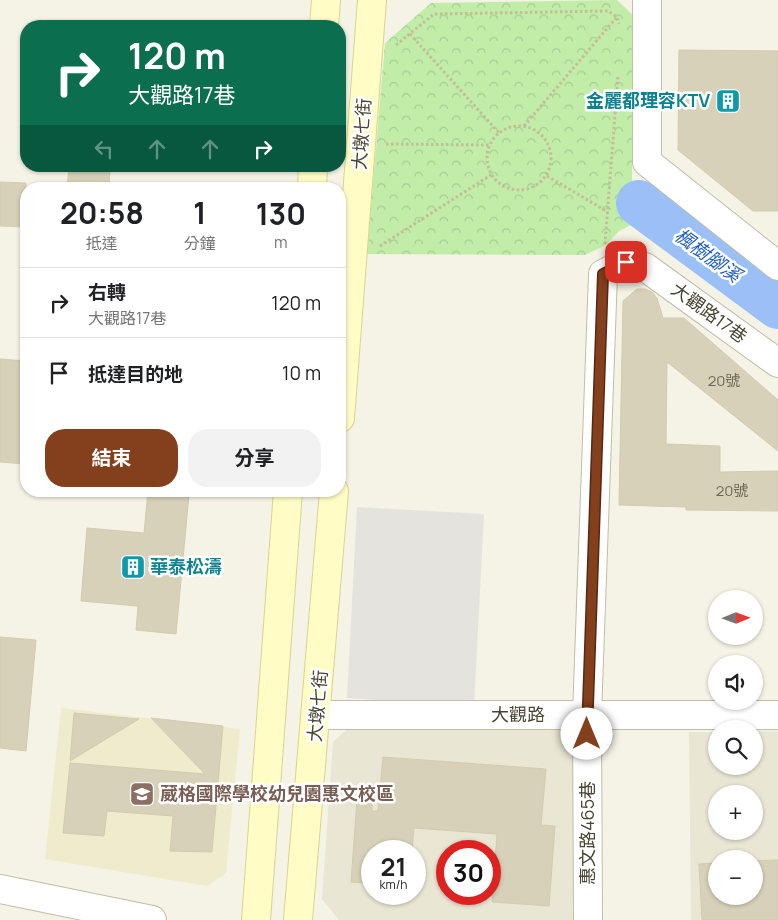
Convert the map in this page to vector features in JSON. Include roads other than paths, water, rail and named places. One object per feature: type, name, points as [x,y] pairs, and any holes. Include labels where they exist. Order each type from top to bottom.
[{"type":"street","points":[[324,20],[326,0]]},
{"type":"street","name":"大墩七街","points":[[346,340],[372,0]]},
{"type":"street","points":[[647,0],[647,162],[778,266]]},
{"type":"street","name":"大觀路17巷","points":[[587,715],[603,274],[626,262],[645,267],[778,363]]},
{"type":"street","points":[[256,920],[288,497]]},
{"type":"street","name":"大墩七街","points":[[298,920],[317,715],[334,497]]},
{"type":"street","name":"大觀路","points":[[317,715],[778,715]]},
{"type":"street","name":"惠文路465巷","points":[[587,715],[588,920]]},
{"type":"street","points":[[0,889],[152,920]]},
{"type":"waterway","name":"楓樹腳溪","points":[[639,203],[778,306]]},
{"type":"place","name":"金麗都理容KTV","points":[[728,101]]},
{"type":"place","name":"華泰松濤","points":[[133,567]]},
{"type":"place","name":"葳格國際學校幼兒園惠文校區","points":[[142,794]]}]
